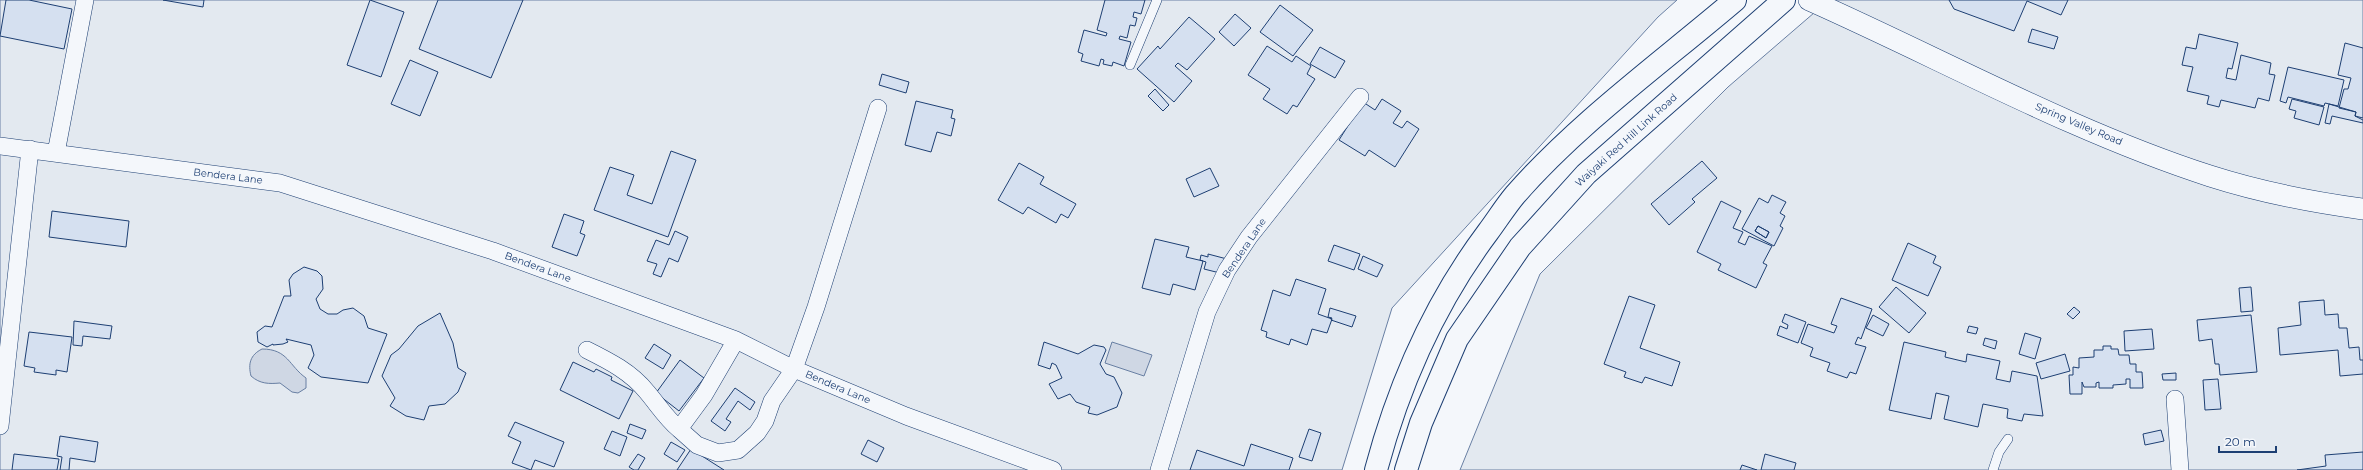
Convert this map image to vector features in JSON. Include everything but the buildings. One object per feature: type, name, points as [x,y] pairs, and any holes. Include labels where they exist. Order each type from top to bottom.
[{"type":"main road","points":[[1376,470],[1386,432],[1404,380],[1426,330],[1473,252],[1514,196],[1575,134],[1735,0]]},
{"type":"main road","name":"Waiyaki Red Hill Link Road","points":[[1406,470],[1421,423],[1457,339],[1520,247],[1586,174],[1784,0]]},
{"type":"street","points":[[56,153],[85,0]]},
{"type":"street","name":"Spring Valley Road","points":[[1808,0],[2042,109],[2150,154],[2210,176],[2256,190],[2307,202],[2363,209]]},
{"type":"street","name":"Bendera Lane","points":[[1159,470],[1207,312],[1227,270],[1249,237],[1360,97]]},
{"type":"street","points":[[587,350],[616,364],[634,378],[646,391],[666,418],[697,445],[718,453],[738,450],[757,433],[765,421],[772,401],[794,369],[878,108]]},
{"type":"street","name":"Bendera Lane","points":[[0,146],[280,183],[493,251],[736,340],[794,369],[906,416],[1053,470]]},
{"type":"street","points":[[0,426],[30,149]]},
{"type":"street","points":[[679,429],[704,395],[736,340]]},
{"type":"street","points":[[2175,399],[2180,470]]},
{"type":"lane","points":[[1130,65],[1157,0]]},
{"type":"lane","points":[[1993,470],[1999,452],[2008,439]]},
{"type":"shaded area","points":[[0,0],[1677,0],[1658,17],[1392,308],[1342,470],[0,470]]},
{"type":"shaded area","points":[[1829,0],[2363,0],[2363,470],[1460,470],[1540,274],[1728,87]]},
{"type":"shaded area","points":[[1112,342],[1152,355],[1144,376],[1105,363]]},
{"type":"shaded area","points":[[262,349],[271,350],[283,355],[306,378],[306,388],[298,393],[292,392],[280,383],[265,383],[258,381],[251,376],[250,364],[252,357]]}]
